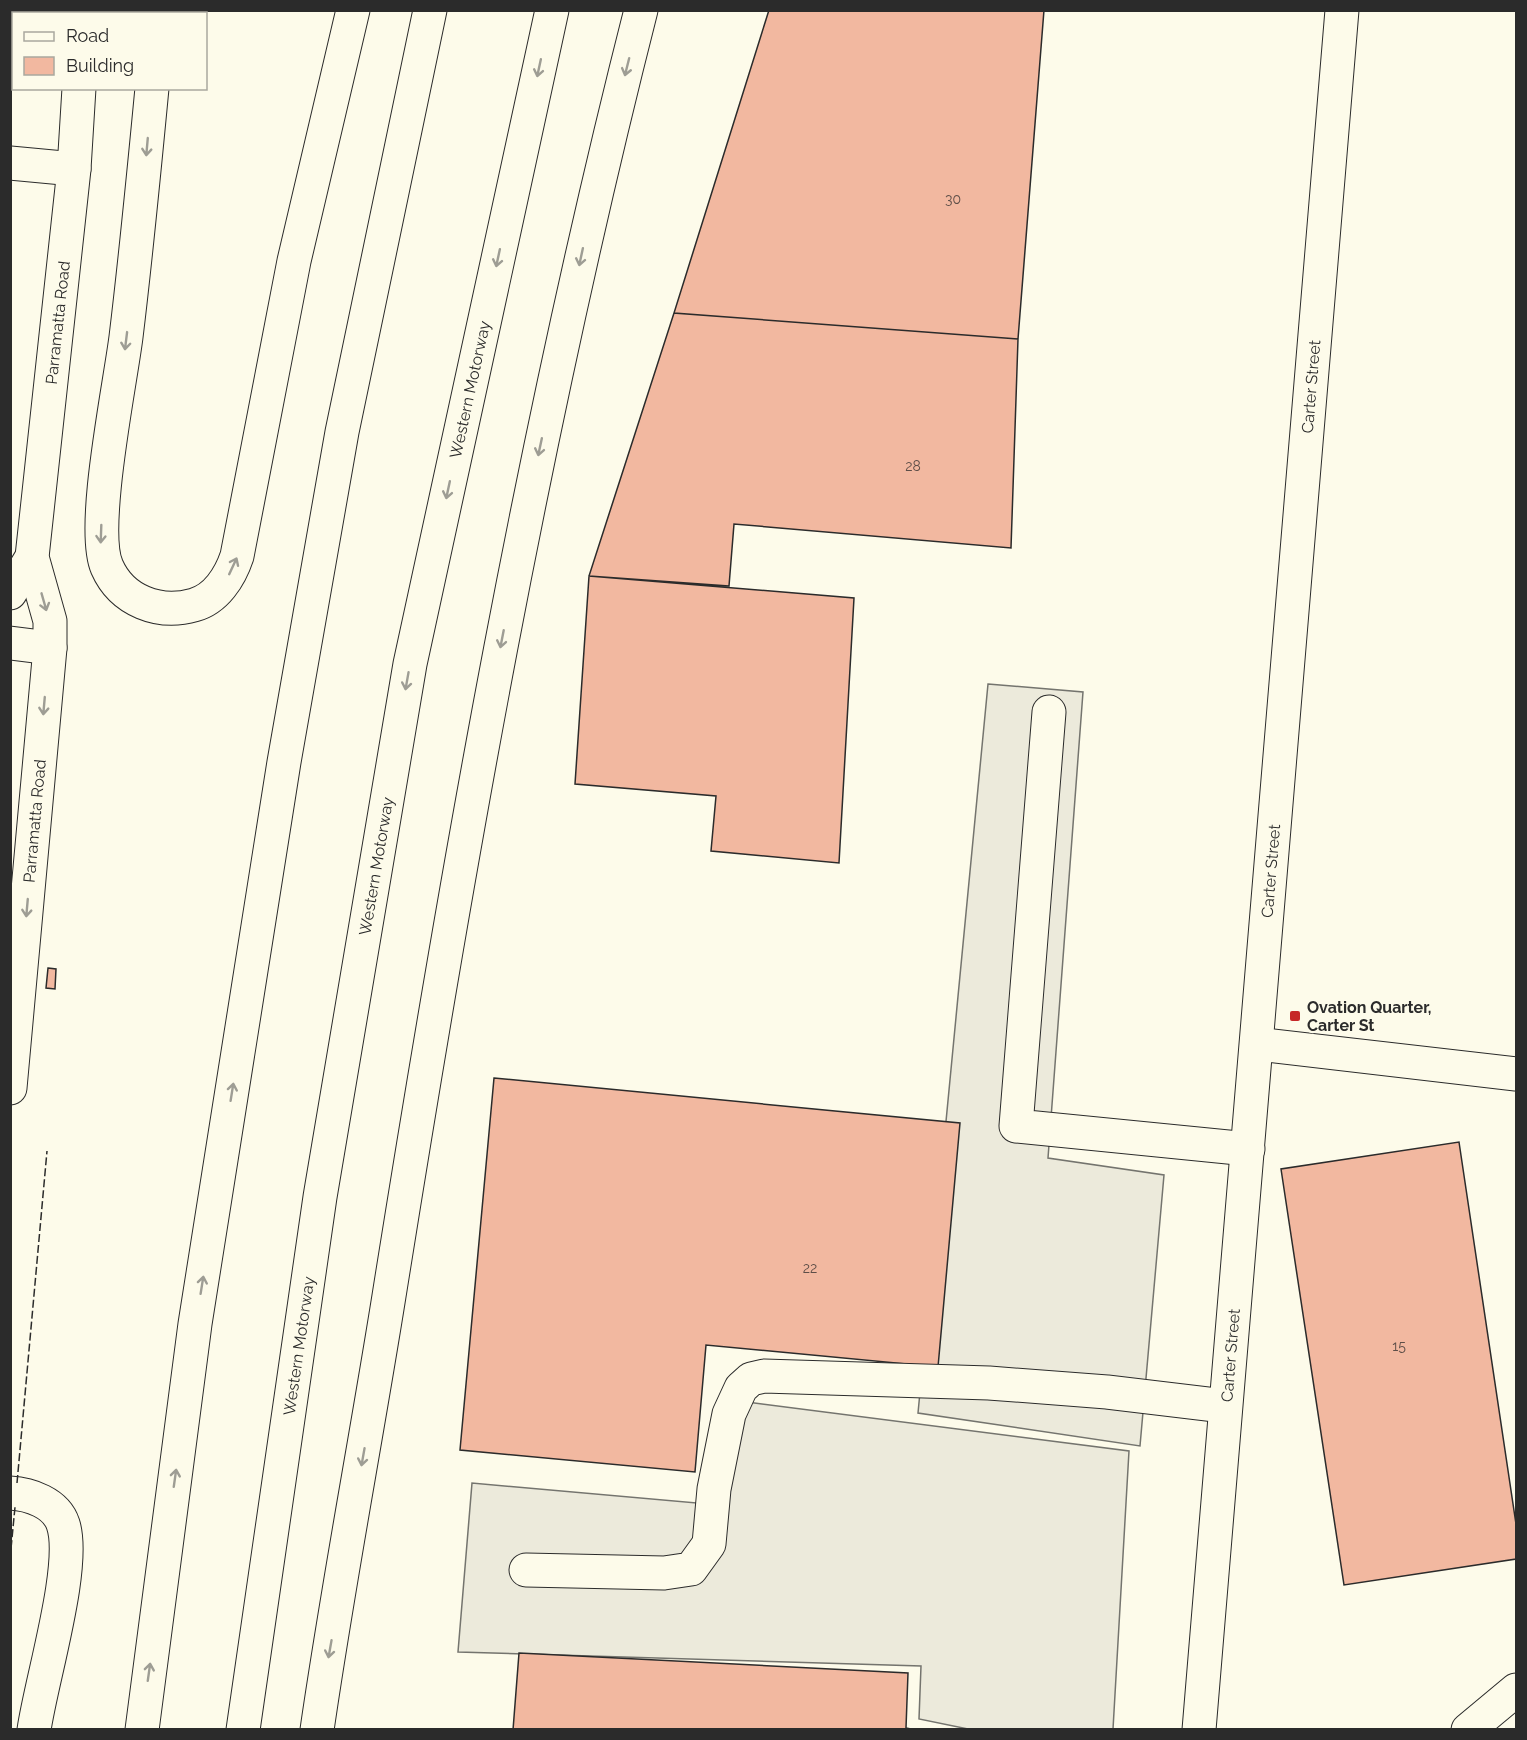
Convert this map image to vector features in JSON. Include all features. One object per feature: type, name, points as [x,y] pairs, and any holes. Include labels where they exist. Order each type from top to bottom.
[{"type":"main road","points":[[152,90],[126,336],[106,478],[101,547],[106,567],[128,594],[151,606],[176,608],[199,604],[219,589],[232,571],[237,556],[294,261],[353,10]]},
{"type":"main road","points":[[142,1730],[195,1324],[284,762],[342,432],[430,10]]},
{"type":"main road","name":"Western Motorway","points":[[243,1730],[320,1197],[410,664],[552,10]]},
{"type":"main road","points":[[317,1730],[445,951],[528,502],[589,222],[641,10]]},
{"type":"main road","name":"Carter Street","points":[[1199,1730],[1224,1406],[1257,1044],[1342,10]]},
{"type":"main road","name":"Parramatta Road","points":[[10,1088],[50,648],[50,621],[32,557],[74,169],[79,90]]},
{"type":"main road","points":[[10,164],[74,169]]},
{"type":"main road","name":"Parramatta Road","points":[[10,593],[32,557]]},
{"type":"main road","points":[[10,643],[50,648]]},
{"type":"main road","points":[[1049,712],[1016,1126],[1248,1149]]},
{"type":"main road","points":[[1257,1044],[1516,1074]]},
{"type":"main road","points":[[526,1570],[664,1573],[691,1569],[709,1544],[714,1489],[729,1414],[741,1388],[751,1379],[764,1376],[989,1383],[1027,1388],[1107,1392],[1224,1406]]},
{"type":"main road","points":[[10,1493],[38,1498],[52,1509],[63,1523],[68,1554],[34,1730]]},
{"type":"main road","points":[[1468,1730],[1516,1690]]},
{"type":"shaded area","points":[[988,684],[1083,692],[1048,1158],[1164,1175],[1140,1446],[918,1413]]},
{"type":"shaded area","points":[[739,1401],[1129,1451],[1113,1729],[968,1729],[919,1719],[921,1666],[458,1652],[472,1483],[719,1505]]},
{"type":"building","points":[[769,10],[1044,10],[1018,339],[674,313]]},
{"type":"building","points":[[674,313],[1018,339],[1011,548],[734,524],[729,586],[589,576]]},
{"type":"building","points":[[589,576],[854,598],[839,863],[711,851],[716,796],[575,784]]},
{"type":"building","points":[[48,968],[56,969],[55,989],[46,988]]},
{"type":"building","points":[[494,1078],[960,1123],[938,1367],[706,1345],[695,1472],[460,1450]]},
{"type":"building","points":[[1459,1142],[1516,1524],[1516,1559],[1344,1585],[1281,1169]]},
{"type":"building","points":[[519,1653],[908,1673],[906,1728],[916,1730],[513,1730]]},
{"type":"fence","points":[[17,1483],[47,1151]]},
{"type":"fence","points":[[10,1559],[15,1507]]},
{"type":"place","name":"Ovation Quarter, Carter St","points":[[1295,1016]]}]
